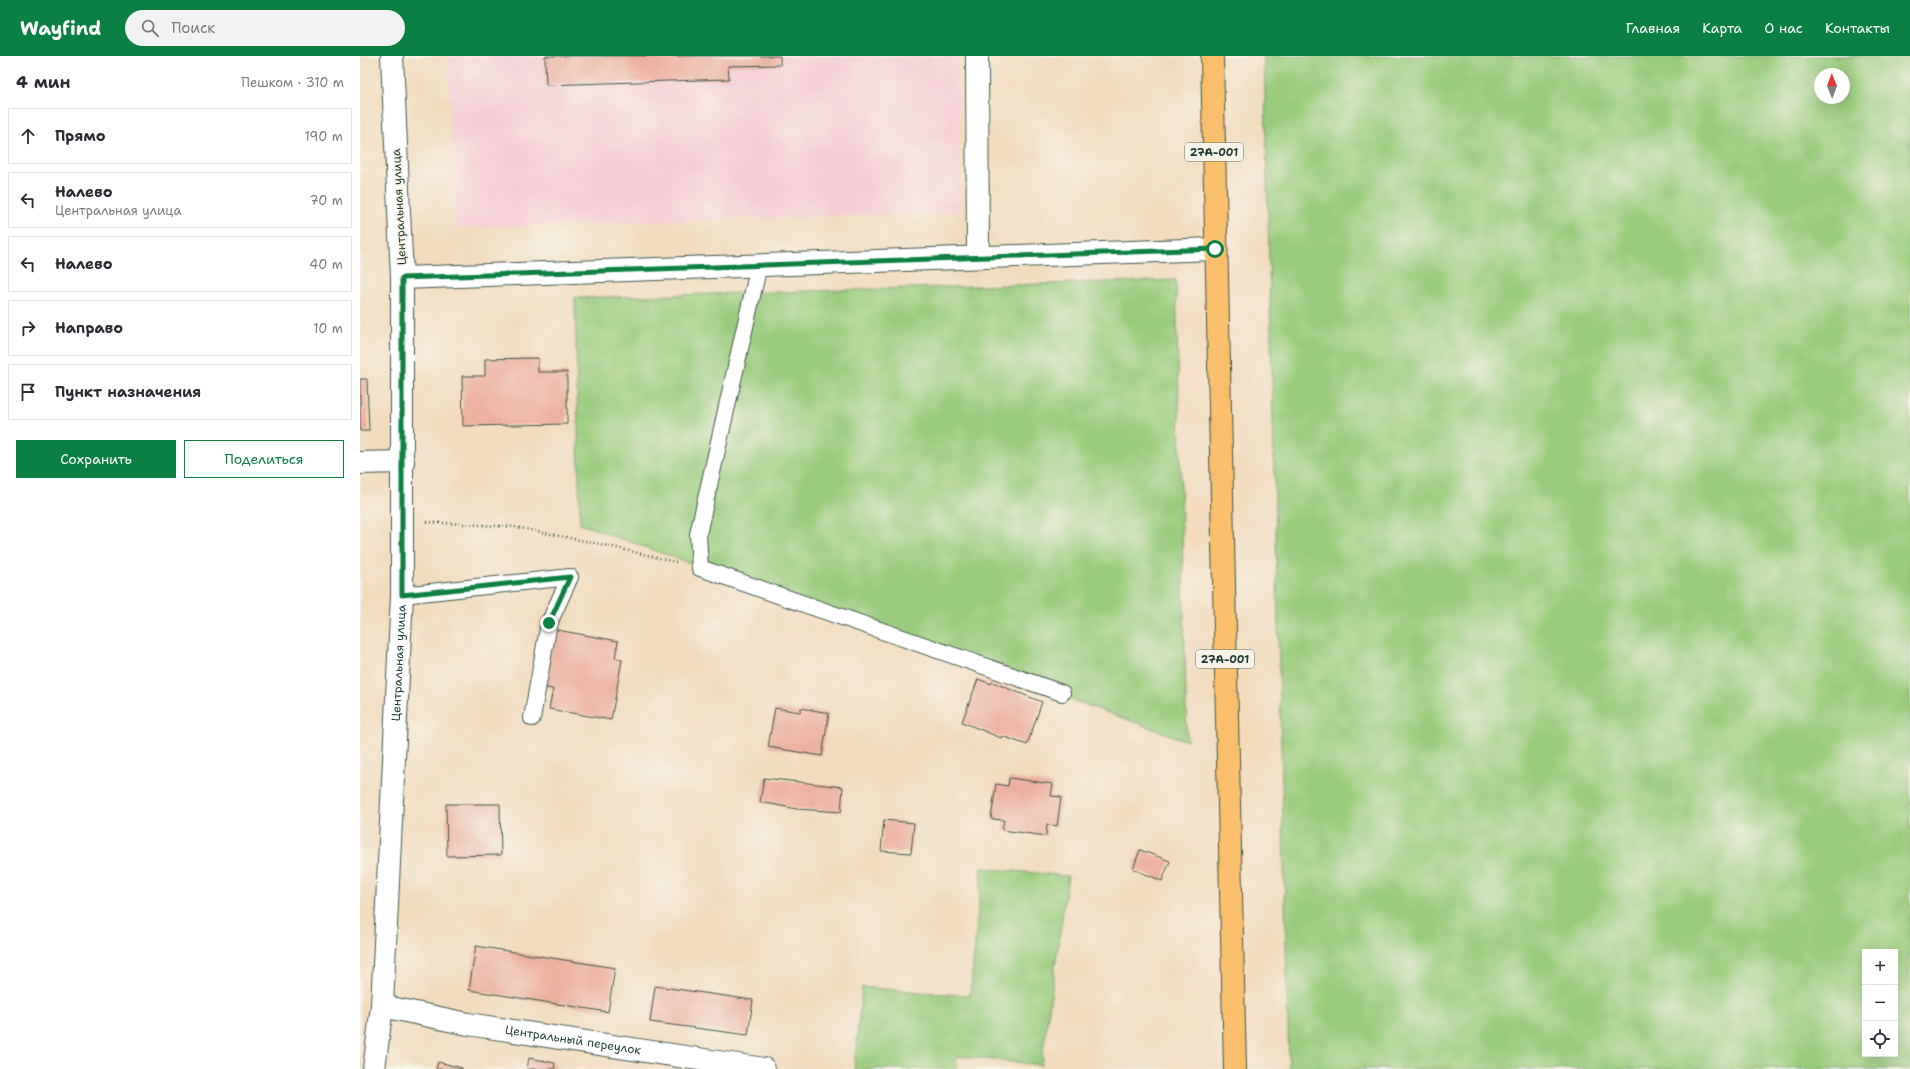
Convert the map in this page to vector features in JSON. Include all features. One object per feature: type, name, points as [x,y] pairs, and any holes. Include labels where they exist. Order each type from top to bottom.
[{"type":"main road","name":"27А-001","points":[[1212,56],[1215,249],[1235,1069]]},
{"type":"street","name":"Центральная улица","points":[[374,1069],[382,1006],[402,595],[402,278],[392,56]]},
{"type":"street","points":[[977,56],[978,257]]},
{"type":"street","points":[[402,278],[1215,249]]},
{"type":"street","points":[[360,463],[403,462]]},
{"type":"street","name":"Центральный переулок","points":[[382,1006],[468,1024],[764,1069]]},
{"type":"lane","points":[[759,265],[698,534],[700,568],[1062,693]]},
{"type":"lane","points":[[402,595],[570,577],[549,623],[532,718]]},
{"type":"path","points":[[403,521],[515,527],[600,544],[700,568]]},
{"type":"shaded area","points":[[448,56],[958,56],[961,212],[454,228]]},
{"type":"green space","points":[[1264,56],[1910,56],[1910,1069],[1289,1069]]},
{"type":"green space","points":[[1176,280],[1187,741],[580,524],[575,298]]},
{"type":"green space","points":[[982,868],[1068,876],[1041,1065],[957,1056],[956,1069],[854,1069],[862,987],[970,996]]},
{"type":"building","points":[[545,56],[780,56],[780,65],[728,66],[729,79],[546,85]]},
{"type":"building","points":[[538,358],[538,372],[567,372],[567,424],[463,426],[462,376],[485,376],[485,359]]},
{"type":"building","points":[[360,379],[367,379],[369,431],[360,431]]},
{"type":"building","points":[[546,628],[618,641],[615,658],[622,660],[611,720],[549,709],[553,689],[536,686]]},
{"type":"building","points":[[978,679],[991,684],[992,682],[1042,702],[1027,745],[1002,736],[1001,738],[962,722]]},
{"type":"building","points":[[775,708],[800,712],[801,708],[829,713],[822,756],[768,747]]},
{"type":"building","points":[[764,778],[843,787],[841,812],[797,809],[760,802]]},
{"type":"building","points":[[1009,778],[1053,784],[1051,796],[1061,797],[1057,826],[1047,824],[1046,836],[1002,830],[1004,820],[991,819],[996,784],[1008,786]]},
{"type":"building","points":[[446,804],[500,804],[501,855],[447,856]]},
{"type":"building","points":[[884,820],[914,823],[911,853],[881,851]]},
{"type":"building","points":[[1140,850],[1170,861],[1162,881],[1133,869]]},
{"type":"building","points":[[476,946],[615,968],[608,1012],[469,990]]},
{"type":"building","points":[[655,986],[753,1000],[748,1035],[650,1022]]},
{"type":"building","points":[[529,1058],[555,1063],[554,1069],[527,1069]]},
{"type":"building","points":[[438,1062],[462,1068],[462,1069],[436,1069]]},
{"type":"route","points":[[549,623],[570,577],[402,595],[402,278],[1215,249]]}]
